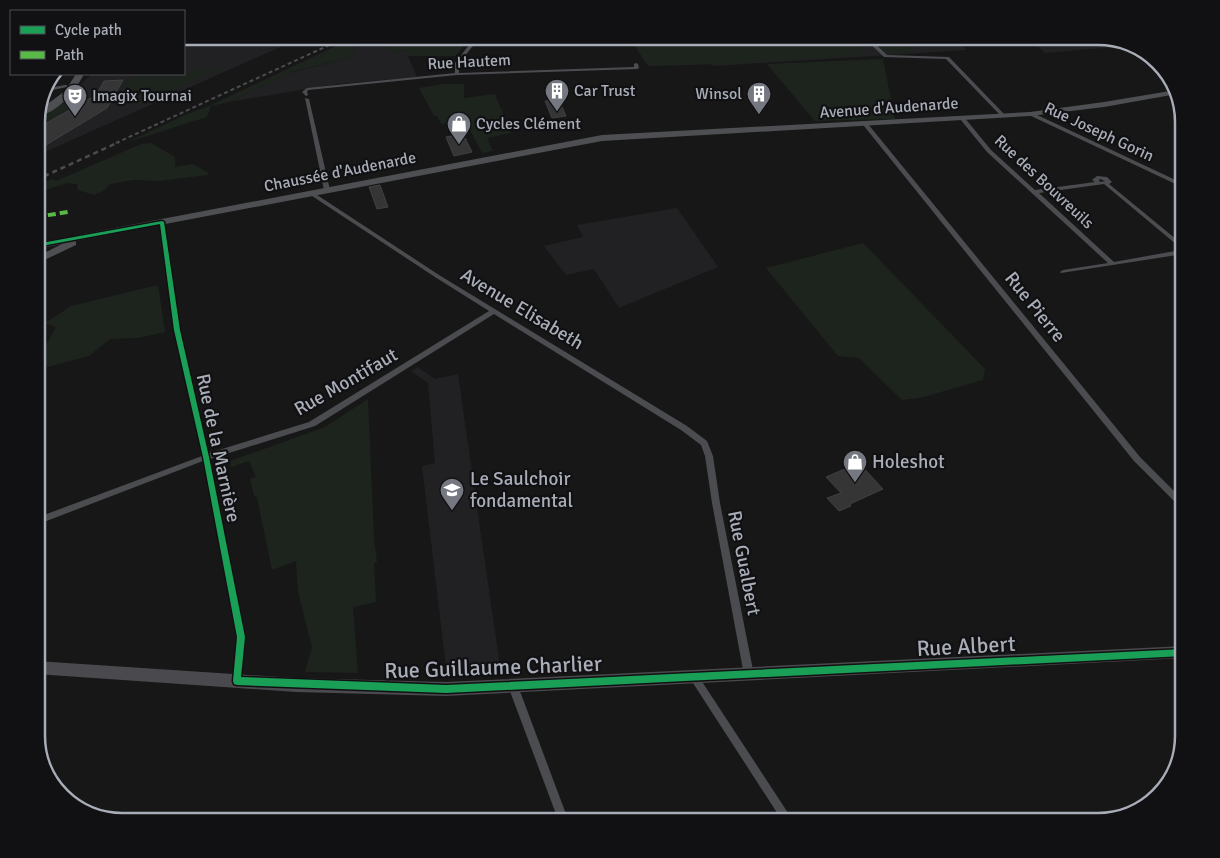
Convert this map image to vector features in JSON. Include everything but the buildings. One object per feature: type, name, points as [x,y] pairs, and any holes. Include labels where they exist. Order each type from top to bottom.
[{"type":"main road","points":[[48,102],[58,96],[71,75]]},
{"type":"main road","points":[[47,109],[64,98],[75,85],[80,75]]},
{"type":"main road","name":"Avenue d'Audenarde","points":[[602,138],[697,131],[866,125],[1031,114],[1104,105],[1169,93]]},
{"type":"main road","name":"Chaussée d'Audenarde","points":[[45,247],[52,248],[84,237],[602,138]]},
{"type":"main road","points":[[45,254],[52,248]]},
{"type":"street","points":[[457,74],[457,63],[472,45]]},
{"type":"street","points":[[874,45],[886,56],[947,58],[1003,115]]},
{"type":"street","name":"Rue Hautem","points":[[326,190],[304,92],[307,89],[457,74],[637,68],[636,64]]},
{"type":"street","points":[[53,89],[65,86]]},
{"type":"street","name":"Rue Joseph Gorin","points":[[1031,114],[1175,182]]},
{"type":"street","name":"Rue des Bouvreuils","points":[[962,118],[989,151],[1112,263]]},
{"type":"street","name":"Rue Pierre","points":[[866,125],[1137,459],[1175,497]]},
{"type":"street","points":[[1035,192],[1098,182],[1106,184],[1175,243]]},
{"type":"street","name":"Avenue Elisabeth","points":[[311,193],[437,276],[684,428],[704,443],[709,456]]},
{"type":"street","name":"Rue de la Marnière","points":[[162,222],[177,330],[206,457],[240,637],[237,681]]},
{"type":"street","points":[[1063,272],[1175,253]]},
{"type":"street","name":"Rue Montifaut","points":[[45,519],[206,457],[312,424],[494,311]]},
{"type":"street","name":"Rue Gualbert","points":[[709,456],[716,503],[749,675]]},
{"type":"street","name":"Rue Albert","points":[[749,675],[1175,652]]},
{"type":"street","name":"Rue Guillaume Charlier","points":[[45,669],[237,681],[446,689],[749,675]]},
{"type":"street","points":[[694,677],[783,813]]},
{"type":"street","points":[[513,686],[561,813]]},
{"type":"shaded area","points":[[185,45],[285,45],[45,152],[46,113],[56,107],[91,75],[185,75]]},
{"type":"shaded area","points":[[338,45],[354,45],[353,57],[290,72],[229,102],[211,106],[207,117],[125,143],[209,106]]},
{"type":"shaded area","points":[[354,45],[387,45],[392,52],[408,50],[408,56],[417,77],[337,84],[229,102],[288,73],[353,57]]},
{"type":"shaded area","points":[[387,45],[464,45],[456,56],[408,56],[408,50],[392,52]]},
{"type":"shaded area","points":[[634,45],[858,45],[865,54],[703,65],[648,66]]},
{"type":"shaded area","points":[[689,45],[962,45],[967,50],[714,66]]},
{"type":"shaded area","points":[[877,45],[904,45],[911,53],[886,54]]},
{"type":"shaded area","points":[[1037,45],[1098,45],[1114,47],[1045,53]]},
{"type":"shaded area","points":[[883,59],[895,119],[815,121],[767,64]]},
{"type":"shaded area","points":[[222,69],[142,105],[118,94],[127,80],[138,75],[185,75],[185,70]]},
{"type":"shaded area","points":[[443,84],[464,84],[464,98],[495,94],[511,133],[487,138],[493,151],[482,153],[465,120],[441,124],[437,116],[434,116],[419,88]]},
{"type":"shaded area","points":[[97,95],[45,124],[46,113],[56,107],[67,97]]},
{"type":"shaded area","points":[[151,143],[175,157],[175,167],[193,164],[209,173],[208,175],[159,181],[133,180],[110,184],[103,191],[94,195],[78,190],[77,184],[67,183],[45,190],[45,182],[52,179],[56,181],[141,144]]},
{"type":"shaded area","points":[[677,208],[718,267],[619,308],[594,269],[566,275],[544,246],[583,237],[577,225]]},
{"type":"shaded area","points":[[863,243],[985,369],[983,380],[920,398],[902,400],[859,358],[838,356],[766,268]]},
{"type":"shaded area","points":[[158,285],[165,332],[138,338],[110,339],[89,356],[45,368],[45,347],[56,327],[45,323],[71,306]]},
{"type":"shaded area","name":"Le Saulchoir fondamental","points":[[418,367],[435,379],[458,374],[501,674],[447,676],[422,466],[435,463],[428,383],[411,371]]},
{"type":"shaded area","points":[[368,399],[374,539],[377,562],[374,563],[376,602],[353,607],[358,673],[305,672],[312,648],[298,592],[296,561],[272,570],[257,497],[254,496],[250,479],[256,477],[249,461],[231,467],[230,461],[325,427]]},
{"type":"railway","points":[[116,143],[329,45]]},
{"type":"railway","points":[[45,176],[119,142]]},
{"type":"marked path","points":[[45,216],[68,212]]},
{"type":"cycle path","points":[[45,244],[162,222],[177,330],[206,457],[241,637],[237,681],[446,689],[1175,652]]},
{"type":"place","name":"Car Trust","points":[[557,112]]},
{"type":"place","name":"Winsol","points":[[759,115]]},
{"type":"place","name":"Imagix Tournai","points":[[75,117]]},
{"type":"place","name":"Cycles Clément","points":[[459,145]]},
{"type":"place","name":"Holeshot","points":[[855,483]]},
{"type":"place","name":"Le Saulchoir fondamental","points":[[452,511]]}]
